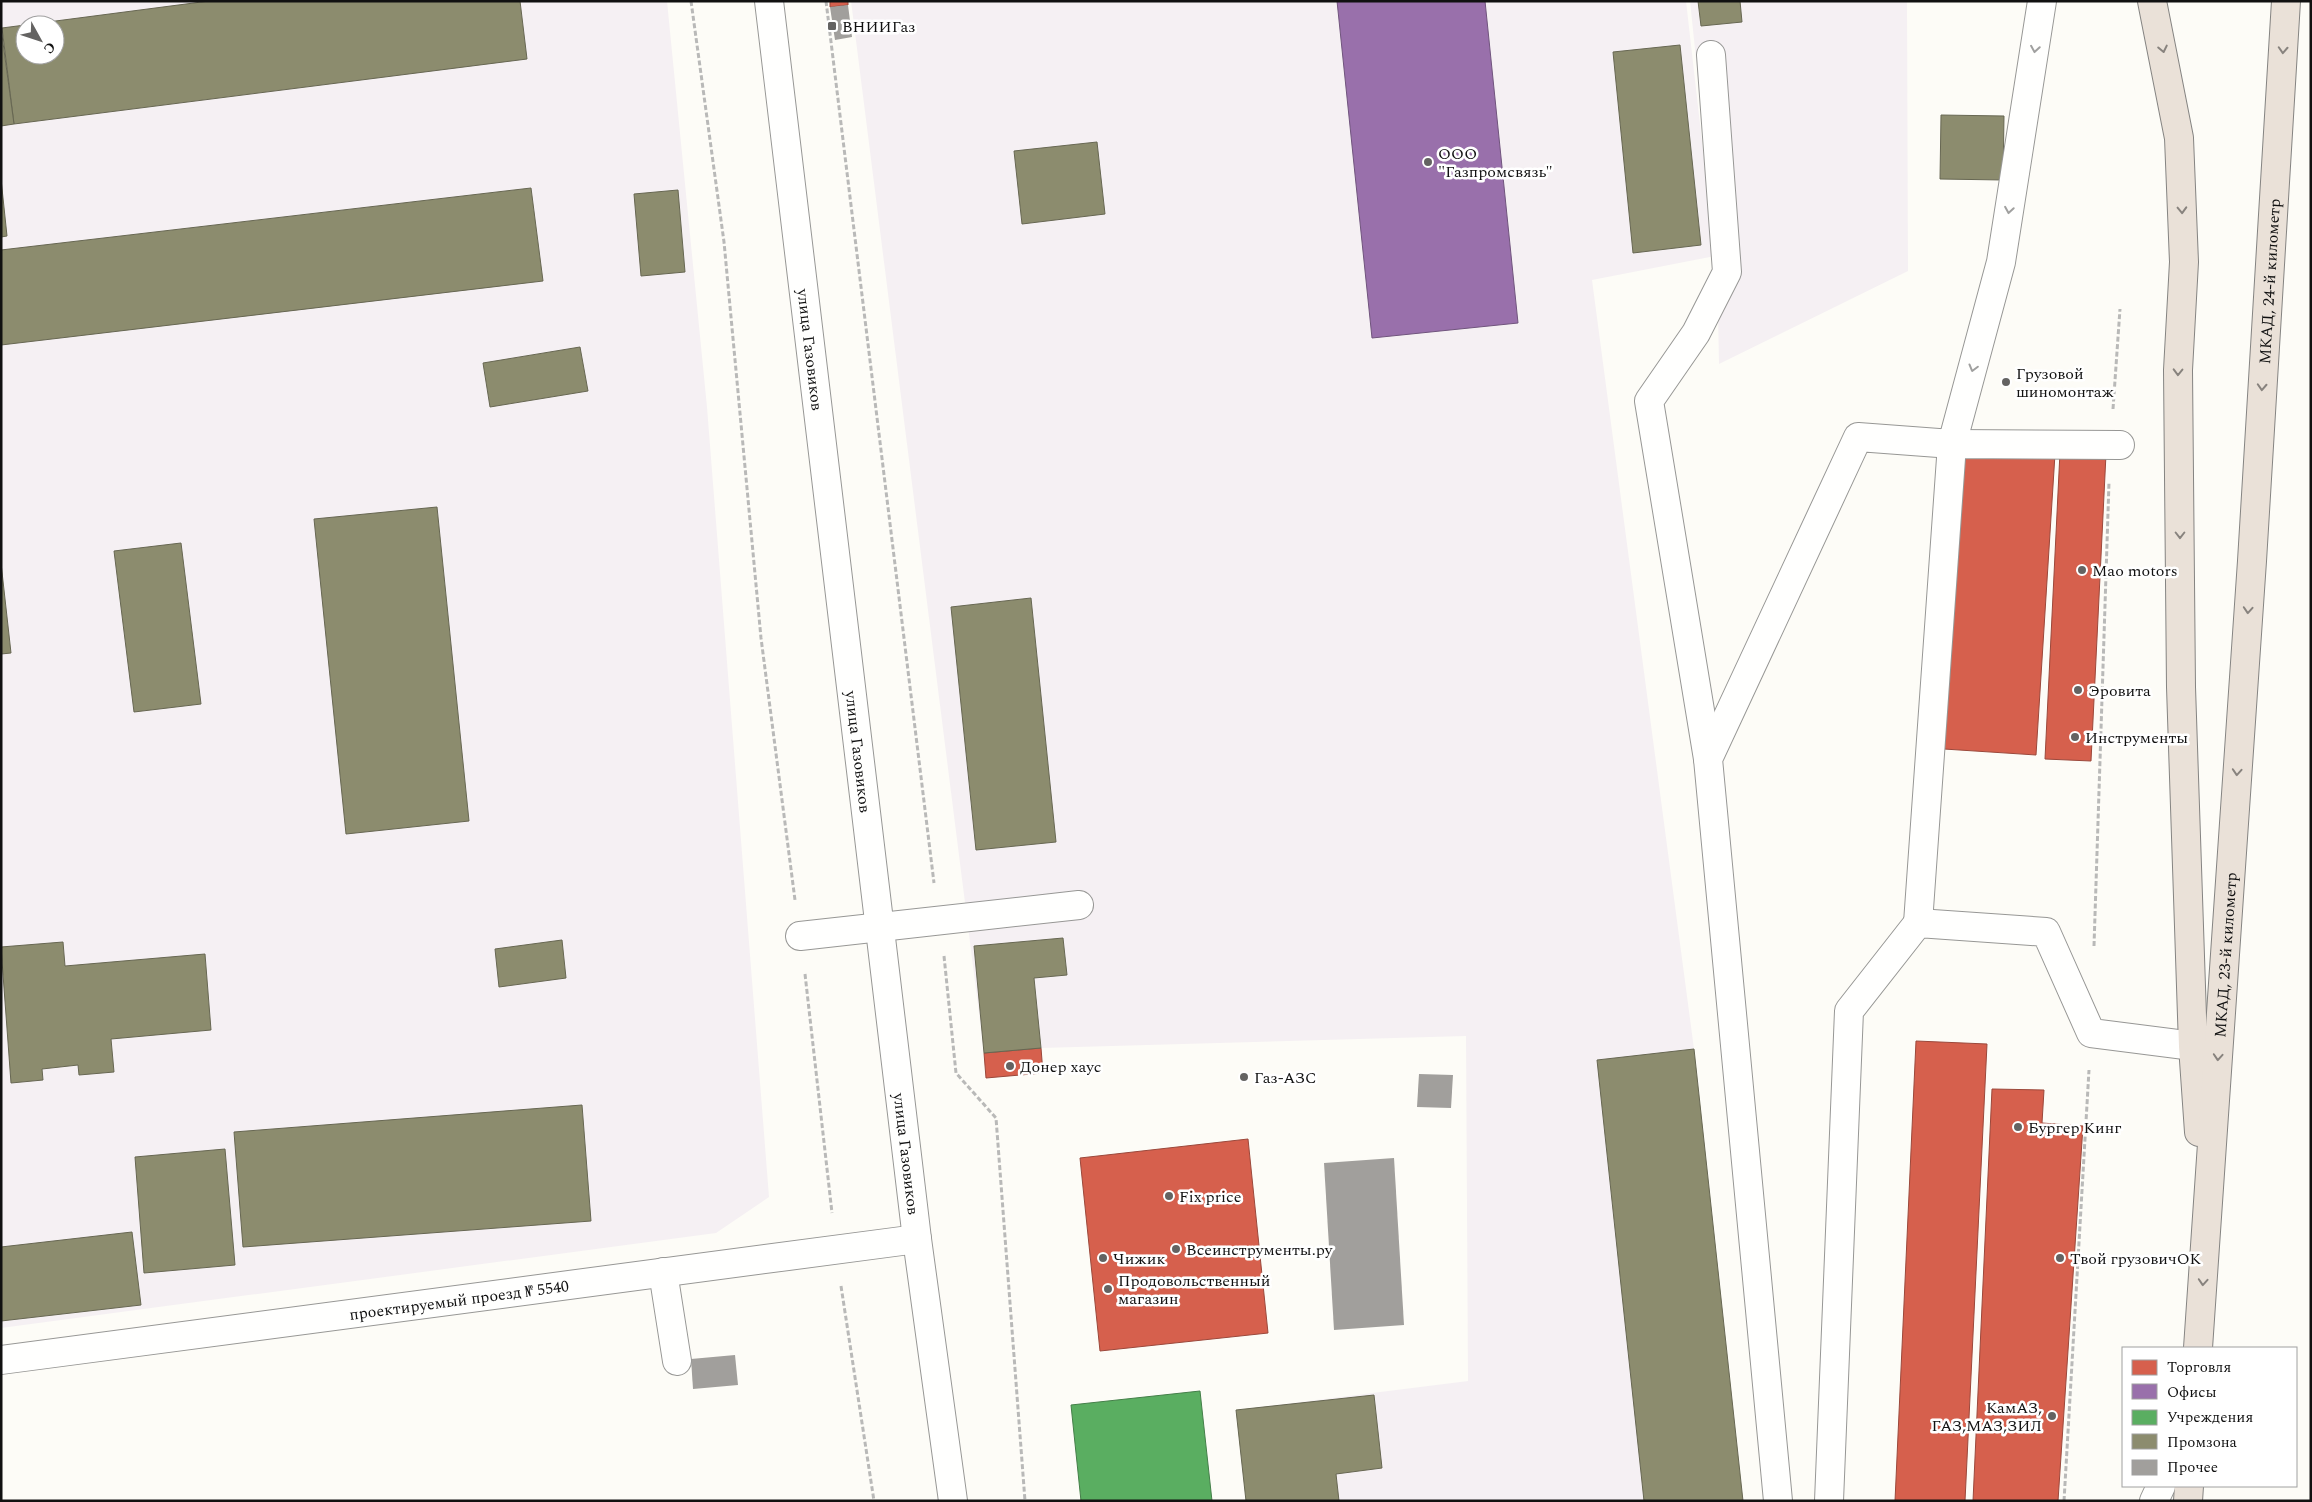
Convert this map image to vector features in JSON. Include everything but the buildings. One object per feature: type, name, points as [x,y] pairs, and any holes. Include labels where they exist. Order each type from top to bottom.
[{"type":"highway","points":[[2152,1],[2179,138],[2184,262],[2178,370],[2181,668],[2193,1046],[2206,1233]]},
{"type":"highway","name":"МКАД, 24-й километр","points":[[2252,561],[2286,1]]},
{"type":"highway","name":"МКАД, 23-й километр","points":[[2198,1347],[2252,561]]},
{"type":"highway","points":[[2188,1501],[2189,1487]]},
{"type":"street","name":"улица Газовиков","points":[[769,1],[917,1239],[954,1501]]},
{"type":"street","points":[[1829,1501],[1849,1011],[1918,923],[1952,444],[2001,262],[2042,1]]},
{"type":"street","points":[[1711,55],[1727,272],[1696,333],[1649,402],[1708,759],[1778,1501]]},
{"type":"street","points":[[1708,759],[1858,438],[1952,444],[2115,445]]},
{"type":"street","points":[[800,936],[1079,905]]},
{"type":"street","points":[[1918,923],[2046,932],[2092,1033],[2193,1046]]},
{"type":"street","name":"проектируемый проезд № 5540","points":[[1,1360],[917,1239]]},
{"type":"street","points":[[663,1272],[677,1361]]},
{"type":"street","points":[[2154,1501],[2161,1487]]},
{"type":"path","points":[[691,1],[724,242],[761,638],[800,936],[835,1250],[874,1501]]},
{"type":"path","points":[[826,1],[929,846],[940,921],[956,1073],[996,1118],[1025,1501]]},
{"type":"path","points":[[2094,954],[2120,309]]},
{"type":"path","points":[[2064,1501],[2092,1033]]},
{"type":"shaded area","points":[[1,1],[667,1],[707,407],[769,1197],[716,1233],[1,1328]]},
{"type":"shaded area","points":[[851,1],[1686,1],[1715,256],[1592,280],[1694,1049],[1743,1501],[1246,1501],[1236,1410],[1468,1381],[1466,1036],[1041,1048],[984,1053]]},
{"type":"shaded area","points":[[1690,1],[1907,1],[1908,271],[1719,364],[1717,261]]},
{"type":"place","name":"ВНИИГаз","points":[[832,26]]},
{"type":"place","name":"ООО \"Газпромсвязь\"","points":[[1428,162]]},
{"type":"place","name":"Грузовой шиномонтаж","points":[[2006,382]]},
{"type":"place","name":"Mao motors","points":[[2082,570]]},
{"type":"place","name":"Эровита","points":[[2078,690]]},
{"type":"place","name":"Инструменты","points":[[2075,737]]},
{"type":"place","name":"Донер хаус","points":[[1010,1066]]},
{"type":"place","name":"Газ-АЗС","points":[[1244,1077]]},
{"type":"place","name":"Бургер Кинг","points":[[2018,1127]]},
{"type":"place","name":"Fix price","points":[[1169,1196]]},
{"type":"place","name":"Всеинструменты.ру","points":[[1176,1249]]},
{"type":"place","name":"Чижик","points":[[1103,1258]]},
{"type":"place","name":"Твой грузовичОК","points":[[2060,1258]]},
{"type":"place","name":"Продовольственный магазин","points":[[1108,1289]]},
{"type":"place","name":"КамАЗ, ГАЗ,МАЗ,ЗИЛ","points":[[2052,1416]]}]
